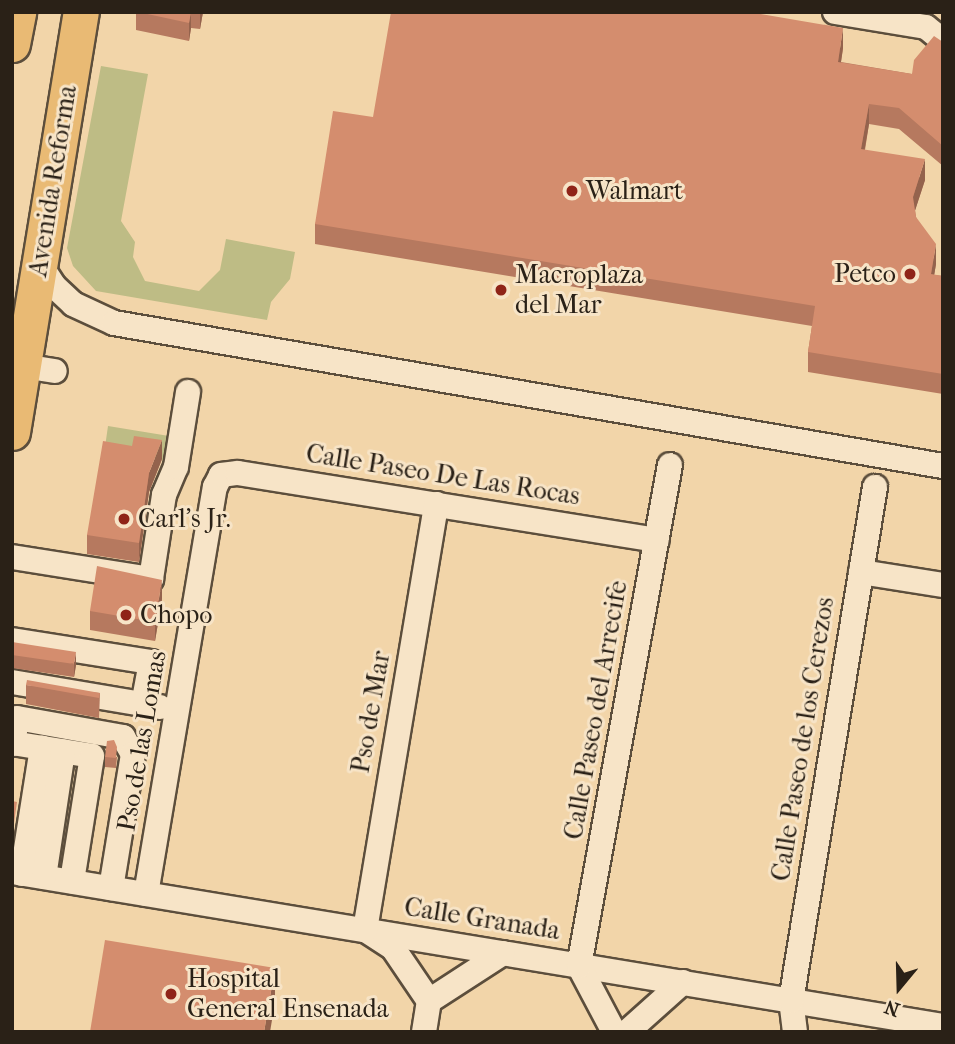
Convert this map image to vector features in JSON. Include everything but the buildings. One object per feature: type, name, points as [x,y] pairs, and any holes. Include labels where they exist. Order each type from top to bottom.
[{"type":"highway","points":[[12,44],[18,12]]},
{"type":"highway","name":"Avenida Reforma","points":[[12,432],[39,368],[46,226],[81,12]]},
{"type":"street","points":[[835,12],[926,27],[943,41]]},
{"type":"street","points":[[46,226],[43,269],[54,286],[73,304],[114,323],[943,466]]},
{"type":"street","points":[[12,556],[151,579],[164,495],[176,467],[188,392]]},
{"type":"street","name":"Calle Paseo del Arrecife","points":[[579,966],[670,465]]},
{"type":"street","name":"Calle Paseo De Las Rocas","points":[[221,475],[238,473],[657,540]]},
{"type":"street","name":"Pso de las Lomas","points":[[146,894],[215,487],[221,475]]},
{"type":"street","name":"Calle Paseo de los Cerezos","points":[[791,1001],[875,487]]},
{"type":"street","name":"Pso de Mar","points":[[365,930],[436,504]]},
{"type":"street","points":[[860,572],[943,585]]},
{"type":"street","points":[[12,639],[151,662],[143,705]]},
{"type":"street","points":[[12,681],[177,710]]},
{"type":"street","points":[[41,876],[92,756],[48,749],[17,718],[123,737],[134,754],[111,888]]},
{"type":"street","points":[[12,829],[48,749]]},
{"type":"street","points":[[41,876],[48,749]]},
{"type":"street","name":"Calle Granada","points":[[41,876],[791,1001],[865,1023],[943,1026]]},
{"type":"street","points":[[365,930],[393,948],[429,1001],[424,1032]]},
{"type":"street","points":[[429,1001],[503,953]]},
{"type":"street","points":[[579,966],[614,1032]]},
{"type":"street","points":[[627,1032],[683,982]]},
{"type":"street","points":[[791,1001],[795,1032]]},
{"type":"shaded area","points":[[101,66],[148,74],[121,221],[135,242],[133,257],[145,281],[199,291],[220,270],[226,239],[295,252],[290,279],[271,302],[267,320],[96,291],[73,266],[67,248]]},
{"type":"shaded area","points":[[108,426],[169,436],[164,460],[134,455],[103,461]]},
{"type":"place","name":"Walmart","points":[[572,191]]},
{"type":"place","name":"Petco","points":[[910,274]]},
{"type":"place","name":"Macroplaza del Mar","points":[[501,290]]},
{"type":"place","name":"Carl's Jr.","points":[[124,519]]},
{"type":"place","name":"Chopo","points":[[126,615]]},
{"type":"place","name":"Hospital General Ensenada","points":[[171,994]]}]
